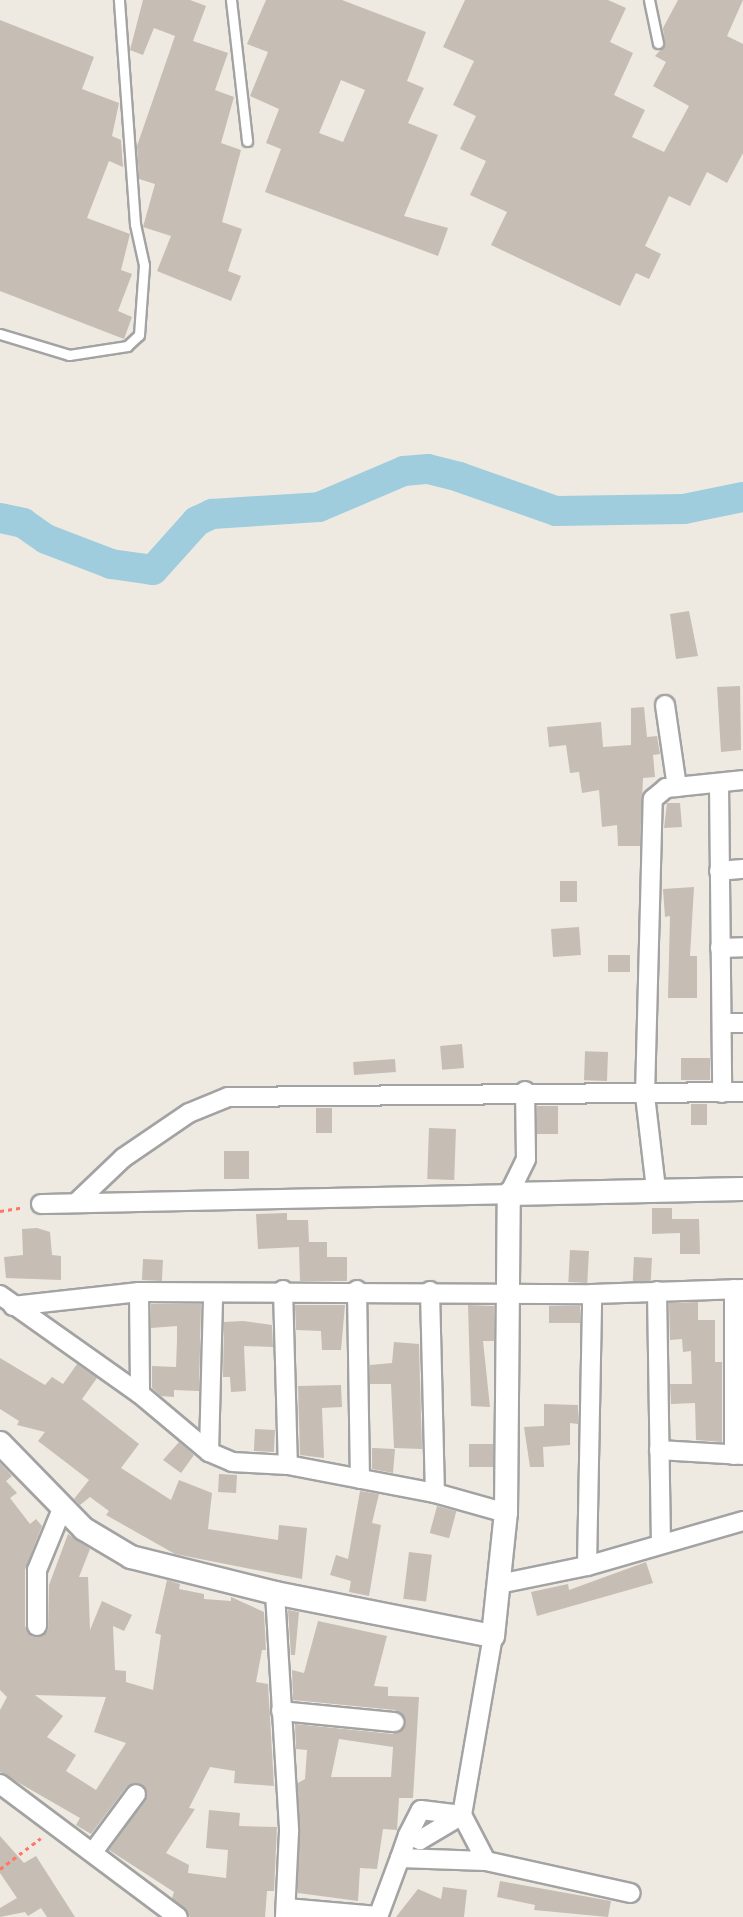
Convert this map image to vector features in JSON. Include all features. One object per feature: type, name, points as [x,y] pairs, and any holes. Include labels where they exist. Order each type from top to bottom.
[{"type":"street","points":[[665,705],[677,787]]},
{"type":"street","points":[[656,1189],[645,1095],[653,799],[677,787],[743,780]]},
{"type":"street","points":[[719,783],[722,1093]]},
{"type":"street","points":[[719,871],[743,869]]},
{"type":"street","points":[[720,948],[743,947]]},
{"type":"street","points":[[722,1023],[743,1023]]},
{"type":"street","points":[[486,1861],[462,1815],[493,1636],[506,1513],[509,1194],[526,1159],[525,1091]]},
{"type":"street","points":[[78,1201],[123,1158],[211,1101],[525,1091],[645,1095],[743,1092]]},
{"type":"street","points":[[41,1204],[743,1189]]},
{"type":"street","points":[[6,1301],[139,1292],[213,1294],[357,1290],[592,1294],[738,1289],[738,1455],[659,1450]]},
{"type":"street","points":[[283,1290],[288,1465]]},
{"type":"street","points":[[357,1290],[360,1479]]},
{"type":"street","points":[[430,1291],[435,1493]]},
{"type":"street","points":[[657,1291],[661,1542]]},
{"type":"street","points":[[139,1292],[140,1394]]},
{"type":"street","points":[[209,1452],[213,1294]]},
{"type":"street","points":[[587,1566],[592,1294]]},
{"type":"street","points":[[6,1301],[140,1394],[209,1452],[232,1462],[288,1465],[435,1493],[506,1513]]},
{"type":"street","points":[[4,1456],[84,1529],[131,1557],[275,1593],[493,1636]]},
{"type":"street","points":[[37,1626],[37,1570],[62,1509]]},
{"type":"street","points":[[499,1584],[587,1566],[661,1542],[743,1521]]},
{"type":"street","points":[[275,1593],[289,1832],[285,1912],[378,1916],[408,1835],[421,1810],[462,1815]]},
{"type":"street","points":[[281,1711],[394,1722]]},
{"type":"street","points":[[0,1784],[178,1917]]},
{"type":"street","points":[[93,1852],[136,1794]]},
{"type":"street","points":[[400,1858],[486,1861],[630,1893]]},
{"type":"lane","points":[[0,334],[69,355],[127,346],[139,335],[144,265],[135,224],[119,0]]},
{"type":"lane","points":[[231,0],[247,141]]},
{"type":"lane","points":[[649,0],[658,43]]},
{"type":"path","points":[[0,1211],[41,1204]]},
{"type":"path","points":[[0,1869],[28,1853],[53,1823]]},
{"type":"building","points":[[143,0],[190,0],[206,6],[193,41],[228,53],[215,90],[234,97],[221,143],[241,150],[222,222],[242,229],[228,271],[241,276],[231,301],[157,271],[171,236],[143,227],[155,184],[139,179],[137,146],[175,36],[154,28],[143,55],[130,50]]},
{"type":"building","points":[[266,0],[342,0],[426,32],[407,81],[424,88],[408,123],[438,135],[404,216],[448,228],[438,256],[265,192],[281,149],[266,143],[279,109],[250,96],[268,52],[247,44]],"holes":[[[341,80],[365,90],[343,142],[319,133]]]},
{"type":"building","points":[[465,0],[608,0],[626,8],[610,42],[633,53],[614,95],[645,110],[632,137],[664,152],[689,106],[653,86],[666,62],[655,56],[665,45],[663,28],[678,0],[743,0],[727,36],[743,44],[743,153],[727,183],[707,172],[690,206],[669,196],[645,246],[661,254],[649,279],[636,273],[620,306],[491,245],[507,212],[470,195],[486,161],[460,149],[476,116],[453,105],[474,61],[443,47]]},
{"type":"building","points":[[0,20],[94,57],[82,89],[119,103],[112,136],[121,140],[123,167],[109,161],[87,218],[130,234],[121,270],[132,274],[118,311],[132,317],[124,339],[0,291]]},
{"type":"building","points":[[689,611],[698,656],[676,659],[670,614]]},
{"type":"building","points":[[740,686],[741,750],[721,752],[717,687]]},
{"type":"building","points":[[644,707],[647,737],[657,736],[660,754],[653,755],[655,777],[643,778],[640,846],[618,846],[617,825],[602,827],[599,790],[582,793],[579,772],[570,773],[566,745],[549,747],[547,727],[601,722],[603,747],[631,745],[631,708]]},
{"type":"building","points":[[667,803],[680,803],[682,827],[664,828]]},
{"type":"building","points":[[560,881],[577,881],[577,902],[560,902]]},
{"type":"building","points":[[694,887],[690,956],[697,956],[697,998],[668,998],[670,916],[665,917],[663,889]]},
{"type":"building","points":[[579,927],[581,955],[553,957],[551,929]]},
{"type":"building","points":[[608,955],[630,955],[630,972],[608,972]]},
{"type":"building","points":[[462,1044],[464,1068],[442,1070],[440,1046]]},
{"type":"building","points":[[585,1051],[608,1052],[607,1081],[584,1080]]},
{"type":"building","points":[[681,1058],[710,1058],[710,1080],[681,1080]]},
{"type":"building","points":[[395,1059],[396,1072],[354,1075],[353,1062]]},
{"type":"building","points":[[691,1104],[707,1104],[707,1125],[691,1125]]},
{"type":"building","points":[[537,1106],[558,1106],[558,1134],[537,1134]]},
{"type":"building","points":[[316,1108],[332,1108],[332,1133],[316,1133]]},
{"type":"building","points":[[429,1128],[456,1129],[454,1180],[427,1179]]},
{"type":"building","points":[[224,1151],[249,1151],[249,1179],[224,1179]]},
{"type":"building","points":[[652,1208],[672,1208],[672,1219],[699,1219],[700,1254],[680,1254],[680,1233],[652,1234]]},
{"type":"building","points":[[287,1213],[287,1220],[308,1220],[309,1242],[327,1242],[327,1257],[347,1257],[347,1281],[300,1281],[299,1247],[258,1249],[256,1214]]},
{"type":"building","points":[[37,1228],[50,1232],[52,1255],[61,1256],[61,1280],[6,1278],[4,1257],[23,1255],[22,1229]]},
{"type":"building","points":[[570,1250],[589,1251],[587,1283],[568,1282]]},
{"type":"building","points":[[634,1257],[652,1258],[651,1282],[633,1281]]},
{"type":"building","points":[[143,1259],[163,1260],[162,1281],[142,1280]]},
{"type":"building","points":[[698,1302],[698,1320],[715,1320],[715,1362],[722,1362],[722,1442],[696,1440],[695,1403],[671,1404],[670,1384],[692,1384],[691,1351],[683,1352],[682,1339],[670,1340],[669,1303]]},
{"type":"building","points":[[151,1304],[201,1304],[199,1391],[174,1390],[174,1397],[161,1396],[152,1388],[152,1366],[176,1367],[177,1326],[151,1328]]},
{"type":"building","points":[[295,1305],[345,1305],[341,1350],[322,1350],[321,1331],[296,1330]]},
{"type":"building","points":[[468,1305],[494,1306],[494,1341],[483,1341],[490,1407],[471,1406]]},
{"type":"building","points":[[549,1306],[580,1306],[580,1323],[549,1323]]},
{"type":"building","points":[[224,1322],[272,1325],[273,1347],[244,1346],[246,1391],[231,1392],[230,1377],[223,1377]]},
{"type":"building","points":[[394,1342],[419,1344],[422,1449],[394,1448],[391,1384],[370,1384],[370,1365],[392,1363]]},
{"type":"building","points":[[0,1358],[45,1385],[52,1377],[63,1384],[77,1364],[97,1378],[82,1399],[139,1444],[121,1468],[171,1500],[179,1480],[212,1493],[208,1529],[278,1540],[279,1525],[307,1528],[302,1579],[175,1554],[106,1515],[109,1511],[90,1497],[80,1505],[74,1499],[89,1480],[38,1441],[45,1432],[17,1425],[19,1421],[0,1409]]},
{"type":"building","points":[[341,1385],[342,1407],[322,1408],[324,1458],[300,1455],[298,1386]]},
{"type":"building","points":[[544,1404],[578,1405],[578,1424],[570,1423],[570,1445],[543,1447],[544,1467],[530,1467],[524,1427],[544,1426]]},
{"type":"building","points":[[255,1429],[275,1430],[274,1452],[254,1451]]},
{"type":"building","points":[[179,1442],[194,1455],[181,1473],[163,1460]]},
{"type":"building","points":[[469,1444],[493,1444],[493,1467],[469,1467]]},
{"type":"building","points":[[372,1448],[395,1449],[393,1473],[372,1469]]},
{"type":"building","points":[[0,1463],[12,1476],[6,1481],[17,1493],[10,1498],[30,1524],[36,1519],[42,1526],[25,1570],[25,1626],[32,1637],[48,1631],[49,1585],[68,1534],[90,1549],[79,1577],[88,1577],[90,1630],[102,1601],[132,1615],[124,1631],[113,1626],[115,1670],[126,1671],[126,1682],[153,1690],[161,1635],[155,1633],[167,1580],[180,1584],[179,1589],[204,1594],[204,1599],[231,1601],[231,1597],[264,1612],[266,1650],[262,1650],[256,1682],[268,1684],[274,1786],[234,1783],[235,1771],[210,1767],[189,1808],[195,1809],[166,1853],[189,1865],[188,1873],[226,1878],[228,1850],[206,1848],[209,1810],[240,1813],[239,1826],[277,1827],[274,1891],[267,1891],[265,1917],[190,1917],[172,1898],[174,1892],[109,1850],[146,1800],[142,1784],[127,1786],[91,1834],[76,1825],[80,1818],[0,1772],[0,1710],[7,1697],[0,1690]],"holes":[[[35,1695],[106,1697],[94,1732],[126,1743],[96,1790],[66,1771],[76,1755],[47,1737],[63,1716]]]},
{"type":"building","points":[[219,1474],[237,1475],[236,1493],[218,1492]]},
{"type":"building","points":[[360,1491],[379,1494],[372,1523],[381,1525],[369,1596],[349,1592],[351,1581],[330,1575],[336,1555],[348,1559]]},
{"type":"building","points":[[437,1506],[456,1511],[449,1538],[430,1533]]},
{"type":"building","points":[[409,1552],[432,1555],[426,1601],[403,1599]]},
{"type":"building","points":[[646,1562],[653,1583],[537,1616],[531,1592],[568,1584],[569,1590]]},
{"type":"building","points":[[288,1610],[299,1612],[295,1655],[291,1655]]},
{"type":"building","points":[[318,1621],[387,1636],[374,1686],[388,1687],[388,1696],[419,1697],[413,1798],[399,1798],[397,1830],[383,1829],[377,1869],[360,1868],[358,1901],[298,1893],[298,1783],[305,1779],[307,1750],[296,1749],[295,1724],[393,1734],[406,1722],[395,1710],[293,1700],[292,1670],[304,1673]],"holes":[[[339,1739],[393,1747],[391,1777],[331,1777]]]},
{"type":"building","points":[[0,1836],[24,1863],[36,1856],[75,1917],[47,1917],[41,1908],[28,1916],[25,1912],[0,1917],[0,1908],[17,1898],[0,1873]]},
{"type":"building","points":[[500,1881],[611,1901],[608,1917],[534,1910],[535,1905],[497,1897]]},
{"type":"building","points":[[443,1887],[467,1890],[464,1917],[396,1917],[418,1889],[441,1899]]},
{"type":"waterway","points":[[0,518],[23,523],[46,539],[111,564],[153,570],[197,521],[212,514],[319,507],[404,471],[428,469],[459,477],[556,511],[684,509],[743,497]]}]
